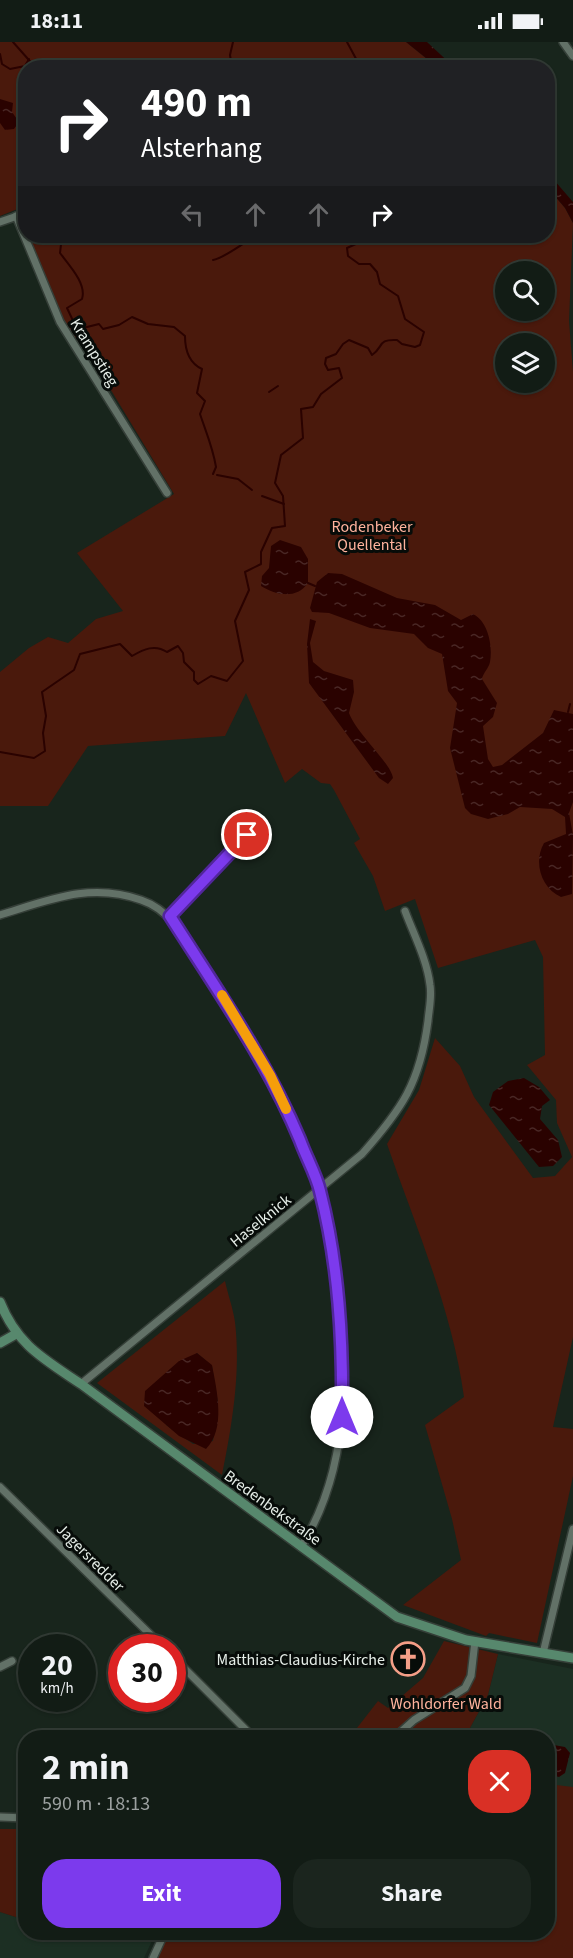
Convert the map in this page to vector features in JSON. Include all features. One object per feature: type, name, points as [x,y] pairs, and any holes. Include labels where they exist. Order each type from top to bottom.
[{"type":"street","points":[[563,42],[573,56]]},
{"type":"street","points":[[0,222],[16,216]]},
{"type":"street","name":"Krampstieg","points":[[16,216],[18,221]]},
{"type":"street","name":"Krampstieg","points":[[27,243],[60,322],[167,493]]},
{"type":"street","points":[[170,916],[247,835]]},
{"type":"street","points":[[0,915],[68,894],[96,891],[142,900],[170,916],[235,1015],[270,1075],[320,1189],[338,1287],[343,1353],[342,1417],[334,1472],[323,1506],[301,1547]]},
{"type":"street","name":"Haselknick","points":[[81,1384],[320,1189],[369,1146],[392,1120],[412,1088],[426,1035],[431,996],[424,964],[405,911]]},
{"type":"street","name":"Bredenbekstraße","points":[[0,1302],[16,1334],[41,1358],[81,1384],[397,1617],[475,1641],[573,1658]]},
{"type":"street","points":[[0,1343],[16,1334]]},
{"type":"street","name":"Jagersredder","points":[[0,1487],[150,1634]]},
{"type":"street","points":[[543,1653],[573,1529]]},
{"type":"street","points":[[403,1730],[422,1714],[465,1688],[471,1677],[475,1641]]},
{"type":"street","points":[[0,1667],[12,1661]]},
{"type":"street","points":[[186,1670],[246,1730]]},
{"type":"street","points":[[0,1817],[18,1818]]},
{"type":"street","points":[[153,1958],[161,1940]]},
{"type":"shaded area","points":[[498,1654],[573,1669],[573,1792],[555,1804],[555,1730],[469,1730],[488,1695]]},
{"type":"shaded area","points":[[0,1912],[18,1918],[18,1940],[152,1940],[144,1958],[0,1958]]},
{"type":"green space","points":[[0,42],[406,42],[428,60],[18,60],[18,209],[0,216]]},
{"type":"green space","name":"Rodenbeker Quellental","points":[[555,196],[573,223],[569,321],[573,372],[573,1337],[553,1427],[573,1429],[573,1476],[537,1643],[489,1633],[486,1636],[403,1605],[461,1560],[452,1519],[425,1425],[464,1397],[442,1300],[387,1144],[419,1090],[435,1038],[460,1066],[474,1097],[533,1178],[555,1176],[572,1157],[557,1123],[556,1100],[527,1065],[545,1055],[543,957],[535,940],[438,968],[415,899],[385,911],[373,876],[354,843],[360,839],[334,790],[330,784],[321,783],[302,769],[285,783],[246,693],[225,736],[88,746],[48,806],[0,806],[0,672],[29,648],[48,637],[68,643],[96,619],[123,611],[77,553],[174,494],[86,349],[64,326],[31,243],[555,243]]},
{"type":"green space","points":[[225,1281],[235,1322],[237,1360],[232,1418],[222,1475],[97,1383]],"holes":[[[197,1353],[212,1366],[218,1403],[213,1441],[193,1444],[166,1425]]]},
{"type":"green space","name":"Wohldorfer Wald","points":[[444,1641],[498,1654],[488,1695],[469,1730],[355,1730],[378,1701],[388,1708],[423,1678]]},
{"type":"green space","points":[[555,1785],[573,1787],[573,1958],[154,1958],[164,1940],[555,1940]]},
{"type":"green space","points":[[0,1829],[18,1829],[18,1918],[0,1912]]},
{"type":"water","points":[[406,42],[427,42],[446,60],[428,60]]},
{"type":"water","points":[[0,99],[13,103],[12,112],[18,123],[14,129],[5,130],[0,123]]},
{"type":"water","points":[[555,181],[573,202],[573,223],[555,196]]},
{"type":"water","points":[[280,540],[301,547],[308,559],[308,583],[292,594],[273,592],[261,586],[262,576],[269,568],[271,546]]},
{"type":"water","points":[[328,573],[342,574],[397,598],[435,605],[461,620],[473,614],[478,617],[486,628],[491,656],[482,679],[497,703],[493,717],[483,726],[488,759],[493,767],[502,765],[543,733],[554,710],[573,714],[573,802],[569,813],[573,835],[572,894],[561,897],[554,893],[544,881],[539,866],[544,843],[566,834],[565,817],[552,809],[520,807],[508,814],[488,819],[471,814],[465,808],[450,748],[457,703],[448,691],[442,654],[428,648],[414,634],[370,628],[329,613],[312,612],[310,608],[317,582]]},
{"type":"water","points":[[310,619],[316,621],[310,643],[313,662],[324,671],[353,680],[354,692],[349,713],[391,772],[393,778],[388,784],[379,778],[309,683],[307,644]]},
{"type":"water","points":[[524,1078],[539,1087],[550,1100],[542,1106],[540,1119],[558,1140],[562,1157],[553,1166],[539,1167],[489,1105],[493,1092],[508,1081]]},
{"type":"water","points":[[197,1353],[212,1365],[218,1398],[216,1431],[206,1449],[179,1436],[144,1406],[145,1391],[179,1361]]},
{"type":"water","points":[[555,1745],[565,1747],[570,1753],[565,1773],[559,1777],[555,1776]]},
{"type":"waterway","points":[[13,42],[29,60]]},
{"type":"waterway","points":[[231,60],[233,42]]},
{"type":"waterway","points":[[347,42],[357,60]]},
{"type":"waterway","points":[[0,54],[2,64],[10,69],[18,67]]},
{"type":"waterway","points":[[61,243],[60,253],[82,287],[82,299],[67,308],[76,327],[83,328],[99,324],[103,329],[119,325],[132,317],[148,324],[174,327],[185,336],[189,356],[202,369],[197,393],[205,401],[200,414],[215,460],[216,467],[213,474]]},
{"type":"waterway","points":[[213,260],[244,243]]},
{"type":"waterway","points":[[0,752],[34,758],[45,751],[43,733],[46,716],[42,692],[74,670],[80,654],[120,644],[132,656],[150,648],[158,648],[167,652],[178,646],[183,653],[184,662],[194,672],[194,680],[198,684],[211,676],[227,681],[243,661],[235,621],[249,590],[245,572],[261,564],[261,552],[272,528],[285,526],[283,496],[275,483],[281,455],[303,438],[301,409],[313,407],[321,394],[342,378],[339,368],[328,370],[325,364],[326,358],[336,354],[349,340],[368,348],[372,355],[386,341],[397,340],[402,344],[415,347],[420,345],[424,332],[405,319],[398,296],[380,284],[377,272],[370,264],[359,264],[348,256],[347,248],[358,243]]},
{"type":"waterway","points":[[269,392],[278,386]]},
{"type":"waterway","points":[[217,475],[238,479],[252,490]]},
{"type":"waterway","points":[[262,496],[284,504]]},
{"type":"waterway","points":[[308,583],[315,586]]},
{"type":"waterway","points":[[568,712],[570,704]]},
{"type":"slow traffic","points":[[222,995],[270,1075],[286,1109]]},
{"type":"place","name":"Matthias-Claudius-Kirche","points":[[408,1659]]},
{"type":"route","points":[[247,835],[170,916],[235,1015],[270,1075],[320,1189],[338,1287],[343,1353],[342,1417]]}]
